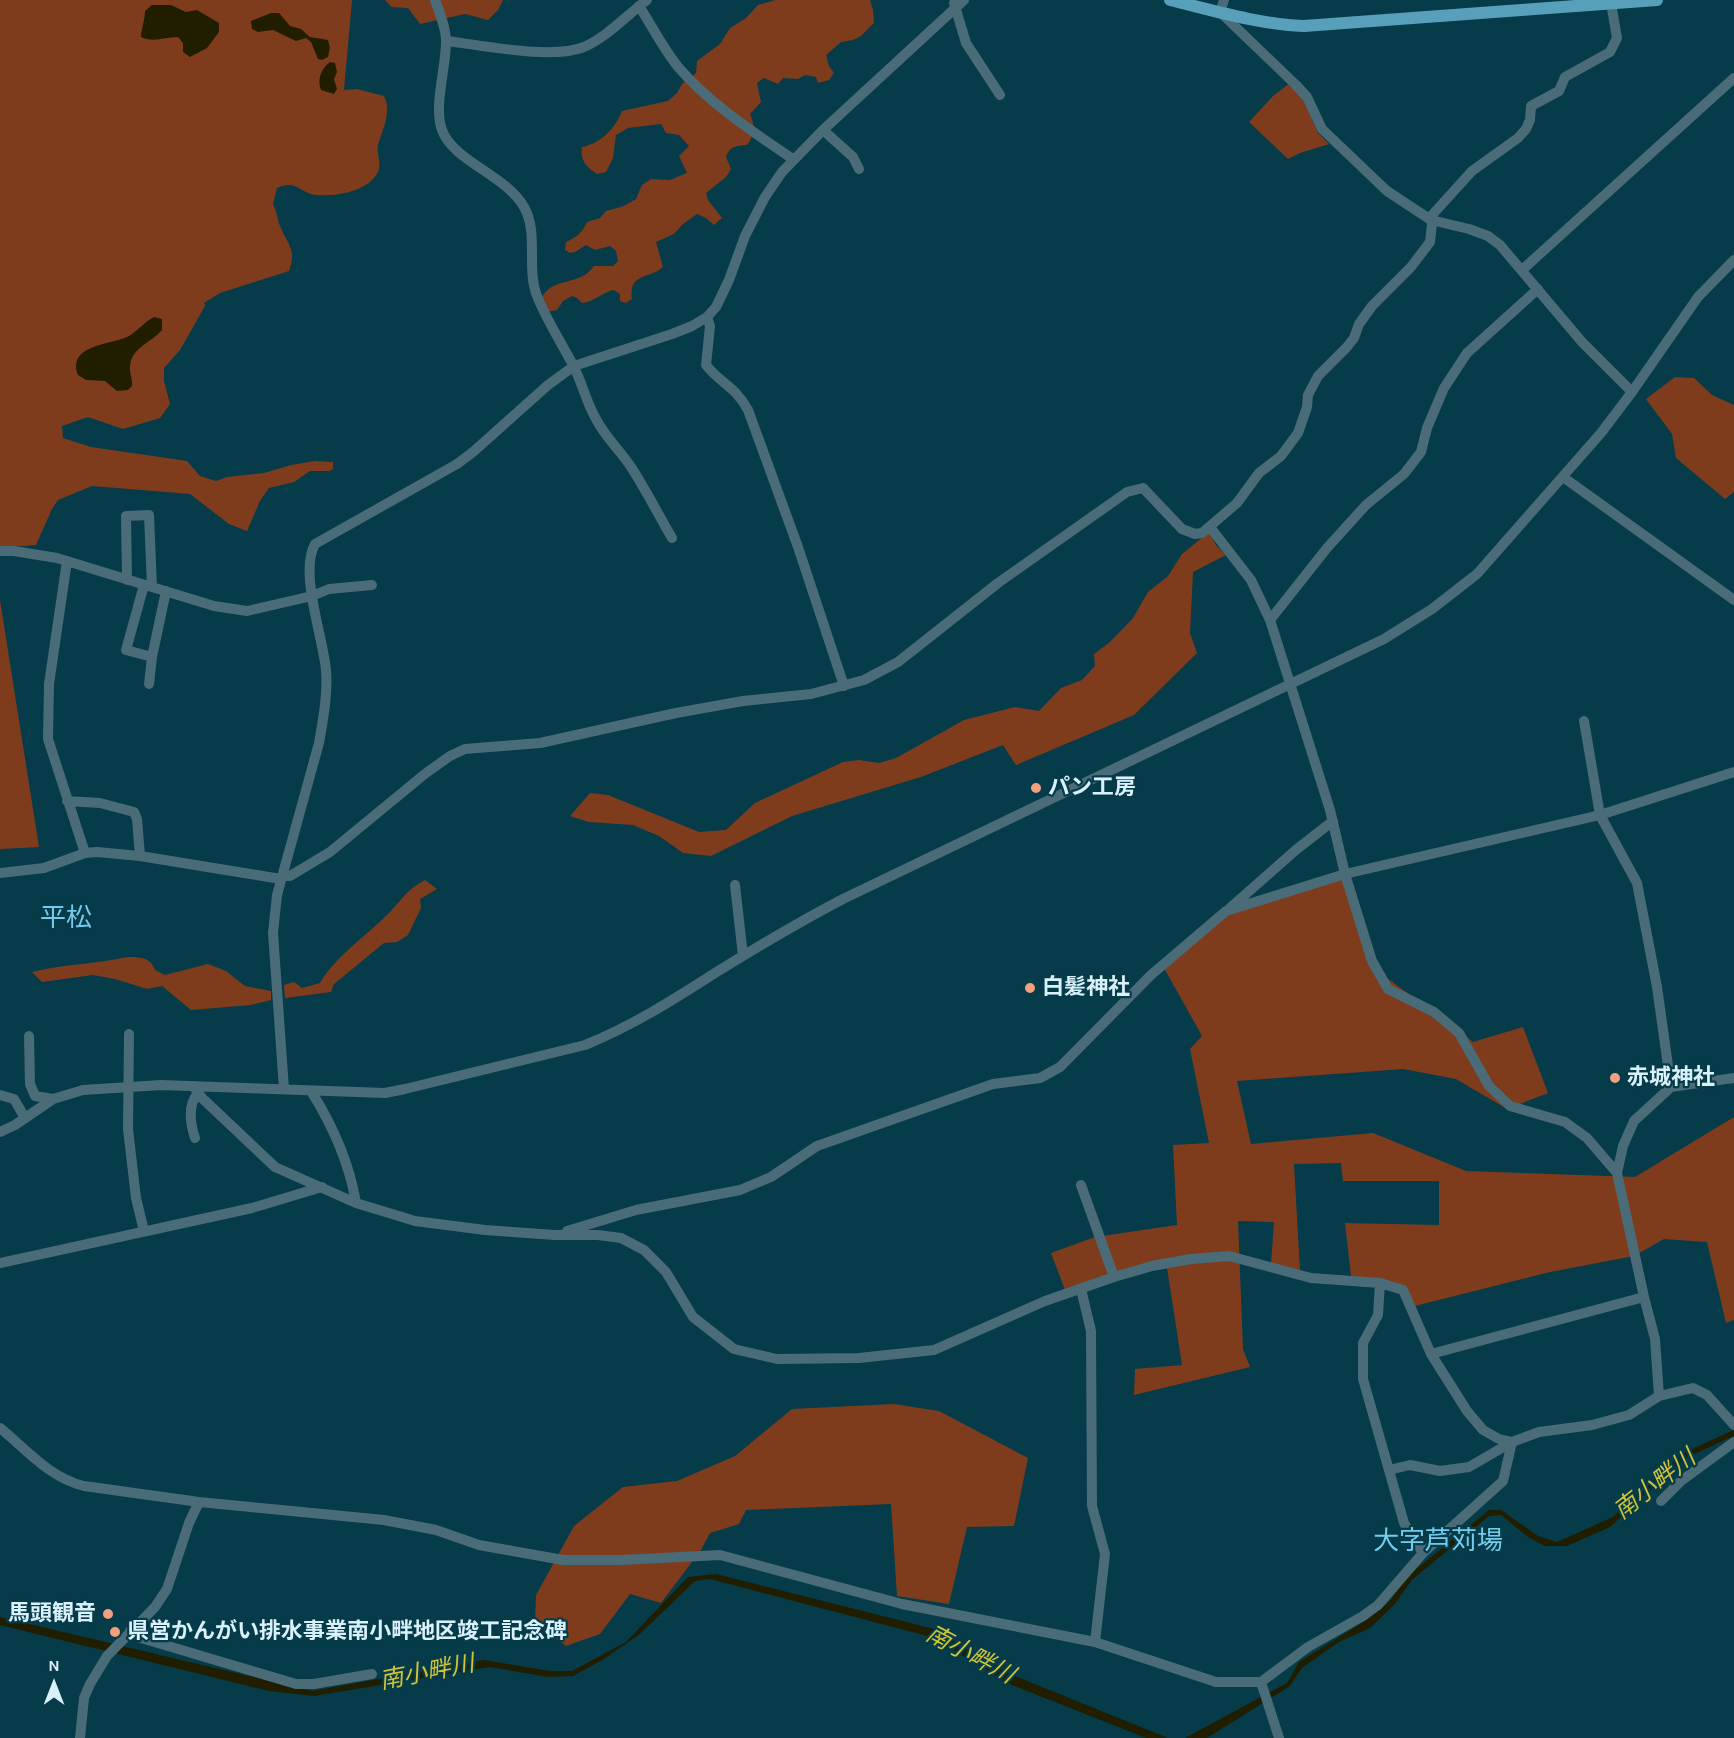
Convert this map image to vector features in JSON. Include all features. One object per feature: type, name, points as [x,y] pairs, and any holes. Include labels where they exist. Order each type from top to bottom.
[{"type":"main road","points":[[1170,0],[1222,6],[1269,23],[1304,26],[1657,0]]},
{"type":"street","points":[[435,0],[444,26],[446,41],[440,126],[454,148],[511,190],[524,207],[530,230],[531,267],[536,293],[556,336],[574,366],[586,402],[596,420],[630,465],[672,538]]},
{"type":"street","points":[[957,2],[966,43],[1000,95]]},
{"type":"street","points":[[284,1089],[273,933],[277,894],[319,743],[323,720],[326,670],[312,596],[310,554],[315,544],[457,464],[548,385],[574,366],[692,326],[707,317],[716,307],[729,280],[745,236],[765,197],[782,172],[957,2]]},
{"type":"street","points":[[0,873],[44,868],[85,853],[97,852],[140,856],[282,878],[290,876],[330,852],[426,773],[450,756],[465,749],[540,743],[676,713],[743,701],[811,694],[844,686],[881,672],[898,662],[998,583],[1127,492],[1143,488],[1186,532],[1195,534],[1202,532],[1244,496],[1259,474],[1276,461],[1298,433],[1311,386],[1354,338],[1359,324],[1372,306],[1411,267],[1430,242],[1433,214],[1472,171],[1518,138],[1530,120],[1531,106],[1559,91],[1565,77],[1610,52],[1617,38],[1618,2]]},
{"type":"street","points":[[446,41],[549,54],[567,51],[584,47],[643,3],[678,67],[699,88],[746,126],[794,160]]},
{"type":"street","points":[[1222,6],[1306,97],[1322,129],[1387,191],[1431,220],[1469,229],[1488,236],[1500,245],[1582,342],[1632,393]]},
{"type":"street","points":[[1522,270],[1734,78]]},
{"type":"street","points":[[823,130],[852,157],[859,168]]},
{"type":"street","points":[[0,1132],[53,1099],[83,1090],[129,1086],[375,1093],[405,1089],[585,1045],[613,1034],[800,922],[843,899],[1384,639],[1454,594],[1477,574],[1601,433],[1632,393],[1698,297],[1734,260]]},
{"type":"street","points":[[1270,620],[1327,548],[1366,505],[1404,474],[1421,452],[1427,428],[1444,388],[1467,353],[1538,289]]},
{"type":"street","points":[[707,317],[710,326],[706,365],[713,374],[733,388],[748,410],[798,547],[844,686]]},
{"type":"street","points":[[1563,477],[1734,600]]},
{"type":"street","points":[[127,579],[126,516],[149,515],[148,586],[126,650],[152,657]]},
{"type":"street","points":[[1210,526],[1251,580],[1270,620],[1292,683],[1333,821],[1345,874],[1372,961],[1388,989],[1434,1012],[1459,1033],[1489,1086],[1510,1106],[1565,1122],[1587,1138],[1617,1173]]},
{"type":"street","points":[[0,551],[14,550],[57,558],[214,606],[247,611],[312,596],[329,589],[372,585]]},
{"type":"street","points":[[67,561],[49,684],[48,739],[85,853]]},
{"type":"street","points":[[149,684],[152,657],[166,591]]},
{"type":"street","points":[[1584,722],[1600,815],[1636,883],[1657,987],[1671,1087]]},
{"type":"street","points":[[1226,911],[1345,874],[1600,815],[1734,772]]},
{"type":"street","points":[[67,801],[100,803],[134,812],[137,819],[140,856]]},
{"type":"street","points":[[555,1235],[636,1210],[740,1190],[771,1177],[817,1146],[993,1084],[1040,1078],[1060,1067],[1151,975],[1297,849],[1333,821]]},
{"type":"street","points":[[735,885],[743,956]]},
{"type":"street","points":[[129,1034],[128,1129],[136,1198],[144,1231]]},
{"type":"street","points":[[29,1036],[30,1084],[35,1096],[53,1099]]},
{"type":"street","points":[[1659,1396],[1655,1339],[1617,1173],[1623,1146],[1634,1121],[1671,1087],[1734,1078]]},
{"type":"street","points":[[195,1089],[191,1112],[191,1124],[195,1138]]},
{"type":"street","points":[[195,1089],[275,1167],[356,1203],[415,1221],[484,1230],[555,1235],[598,1234],[621,1238],[644,1250],[666,1272],[693,1317],[734,1349],[777,1359],[859,1358],[934,1350],[1045,1301],[1152,1266],[1191,1259],[1229,1256],[1311,1278],[1380,1283],[1403,1290],[1431,1354],[1467,1411],[1483,1430],[1499,1439],[1512,1442]]},
{"type":"street","points":[[311,1091],[328,1119],[351,1174],[356,1203]]},
{"type":"street","points":[[0,1095],[14,1099],[24,1118]]},
{"type":"street","points":[[1081,1185],[1114,1277]]},
{"type":"street","points":[[0,1263],[252,1208],[322,1187]]},
{"type":"street","points":[[1380,1283],[1378,1315],[1363,1343],[1363,1378],[1404,1523],[1423,1553]]},
{"type":"street","points":[[1081,1289],[1091,1331],[1092,1506],[1105,1554],[1095,1642]]},
{"type":"street","points":[[1431,1354],[1644,1297]]},
{"type":"street","points":[[1389,1470],[1410,1465],[1440,1471],[1469,1467],[1512,1442],[1539,1432],[1592,1425],[1629,1415],[1659,1396],[1693,1388],[1707,1395],[1734,1425]]},
{"type":"street","points":[[0,1428],[49,1471],[69,1482],[107,1490],[199,1502],[384,1520],[436,1530],[479,1545],[563,1560],[621,1560],[720,1555],[902,1604],[1095,1642],[1216,1682],[1262,1686],[1308,1647],[1371,1611],[1423,1553],[1503,1481],[1512,1442]]},
{"type":"street","points":[[1661,1501],[1680,1481],[1734,1442]]},
{"type":"street","points":[[80,1738],[84,1698],[94,1676],[110,1653],[155,1606],[167,1589],[189,1523],[199,1502]]},
{"type":"street","points":[[130,1631],[141,1638],[296,1684],[314,1684],[372,1674]]},
{"type":"street","points":[[1262,1686],[1279,1738]]},
{"type":"shaded area","points":[[0,0],[352,0],[344,90],[357,89],[384,96],[387,108],[386,120],[378,145],[379,168],[374,179],[360,188],[333,195],[310,194],[289,185],[277,188],[273,204],[292,253],[289,271],[220,293],[204,303],[205,306],[180,350],[164,368],[164,381],[170,404],[160,418],[123,429],[88,417],[62,426],[63,438],[91,447],[187,461],[200,476],[216,481],[315,461],[333,462],[333,469],[329,471],[310,471],[294,482],[269,488],[260,501],[247,531],[229,524],[190,494],[92,486],[58,500],[36,545],[0,548]]},
{"type":"shaded area","points":[[385,0],[503,0],[498,10],[488,20],[465,14],[420,24],[408,8],[392,7]]},
{"type":"shaded area","points":[[775,0],[870,0],[874,23],[861,36],[841,42],[826,55],[834,73],[829,80],[818,83],[816,77],[805,75],[798,79],[783,78],[778,84],[764,78],[757,83],[761,102],[750,114],[753,122],[752,137],[747,145],[737,146],[729,151],[726,157],[731,169],[726,177],[706,193],[708,200],[722,218],[714,225],[697,214],[674,234],[656,242],[663,267],[633,284],[632,299],[626,303],[620,301],[620,294],[614,290],[582,303],[572,296],[563,301],[557,310],[547,312],[541,299],[552,287],[581,277],[594,266],[613,266],[618,261],[616,251],[610,246],[595,250],[586,245],[570,253],[565,250],[566,242],[579,234],[587,222],[600,218],[606,211],[624,206],[636,199],[642,185],[651,179],[670,180],[687,173],[679,156],[689,146],[679,135],[666,133],[661,124],[628,128],[616,135],[613,158],[606,172],[597,174],[587,166],[582,156],[582,147],[601,139],[615,124],[622,111],[668,101],[677,93],[682,84],[696,73],[697,61],[720,44],[730,28],[746,18],[758,5]]},
{"type":"shaded area","points":[[1290,83],[1304,101],[1318,133],[1329,144],[1288,159],[1249,122],[1273,96]]},
{"type":"shaded area","points":[[1675,377],[1694,378],[1712,395],[1734,405],[1734,492],[1725,499],[1676,458],[1672,434],[1646,399]]},
{"type":"shaded area","points":[[1209,532],[1216,545],[1226,555],[1193,572],[1190,633],[1197,653],[1134,715],[1016,765],[1003,745],[921,777],[792,816],[711,856],[683,853],[659,836],[633,825],[589,822],[570,816],[590,793],[608,795],[699,832],[726,830],[755,803],[843,762],[859,760],[879,763],[896,758],[964,720],[1015,707],[1039,711],[1061,688],[1082,680],[1095,666],[1094,654],[1110,642],[1133,618],[1148,592],[1168,576],[1182,554]]},
{"type":"shaded area","points":[[0,600],[39,847],[0,849]]},
{"type":"shaded area","points":[[1344,877],[1379,972],[1473,1042],[1523,1027],[1548,1093],[1507,1109],[1456,1079],[1403,1069],[1237,1081],[1251,1144],[1373,1133],[1466,1171],[1635,1177],[1734,1117],[1734,1320],[1726,1323],[1707,1242],[1664,1239],[1634,1256],[1550,1272],[1415,1306],[1404,1287],[1351,1276],[1345,1223],[1439,1225],[1439,1181],[1343,1181],[1341,1163],[1294,1164],[1300,1271],[1271,1263],[1274,1222],[1238,1221],[1243,1349],[1250,1367],[1134,1395],[1135,1369],[1182,1365],[1166,1261],[1065,1290],[1051,1253],[1095,1237],[1177,1225],[1173,1145],[1209,1143],[1190,1049],[1202,1036],[1164,968],[1227,914]]},
{"type":"shaded area","points":[[425,880],[437,889],[420,899],[421,908],[408,935],[397,942],[384,943],[334,984],[331,992],[285,998],[284,985],[294,982],[302,988],[320,983],[342,955],[388,914],[409,891]]},
{"type":"shaded area","points":[[128,957],[148,960],[155,970],[165,975],[208,964],[226,971],[245,986],[271,991],[271,1000],[251,1005],[191,1010],[162,986],[147,989],[93,975],[42,982],[32,972]]},
{"type":"shaded area","points":[[894,1404],[939,1411],[1028,1458],[1014,1526],[967,1527],[949,1604],[897,1596],[891,1504],[746,1510],[739,1524],[710,1533],[701,1550],[661,1603],[630,1594],[600,1634],[566,1646],[535,1622],[536,1595],[574,1526],[623,1487],[677,1481],[735,1456],[792,1409]]},
{"type":"water","points":[[152,5],[171,5],[186,12],[197,10],[219,23],[219,32],[207,48],[190,57],[183,52],[183,43],[178,37],[155,40],[141,37],[145,11]]},
{"type":"water","points":[[271,13],[279,13],[290,26],[301,29],[310,37],[328,40],[330,48],[328,57],[318,59],[311,42],[306,38],[296,41],[273,30],[258,32],[252,29],[251,21]]},
{"type":"water","points":[[330,62],[335,63],[337,72],[334,79],[337,89],[334,94],[321,90],[319,82],[324,68]]},
{"type":"water","points":[[154,317],[162,319],[162,330],[134,354],[130,366],[132,386],[128,390],[117,391],[105,381],[86,380],[78,375],[76,365],[78,358],[84,352],[127,337]]},
{"type":"water","name":"南小畔川","points":[[1734,1430],[1734,1436],[1683,1459],[1610,1527],[1567,1546],[1545,1546],[1528,1537],[1501,1515],[1489,1516],[1412,1580],[1395,1604],[1370,1628],[1339,1642],[1302,1668],[1290,1686],[1207,1738],[1185,1738],[1287,1683],[1299,1662],[1365,1621],[1389,1602],[1409,1575],[1489,1510],[1501,1510],[1538,1536],[1557,1542],[1613,1517],[1683,1453]]},
{"type":"water","name":"南小畔川","points":[[716,1574],[934,1629],[1010,1674],[1168,1738],[1146,1738],[1012,1685],[931,1637],[710,1579],[695,1581],[640,1634],[604,1659],[573,1676],[548,1677],[490,1667],[314,1696],[269,1691],[0,1625],[0,1617],[312,1691],[484,1660],[549,1671],[572,1671],[626,1642],[688,1577]]},
{"type":"place","name":"パン工房","points":[[1036,788]]},
{"type":"place","name":"白髪神社","points":[[1030,988]]},
{"type":"place","name":"赤城神社","points":[[1615,1078]]},
{"type":"place","name":"馬頭観音","points":[[108,1614]]},
{"type":"place","name":"県営かんがい排水事業南小畔地区竣工記念碑","points":[[115,1632]]},
{"type":"district","name":"平松","points":[[66,919]]},
{"type":"district","name":"大字芦苅場","points":[[1438,1542]]}]
